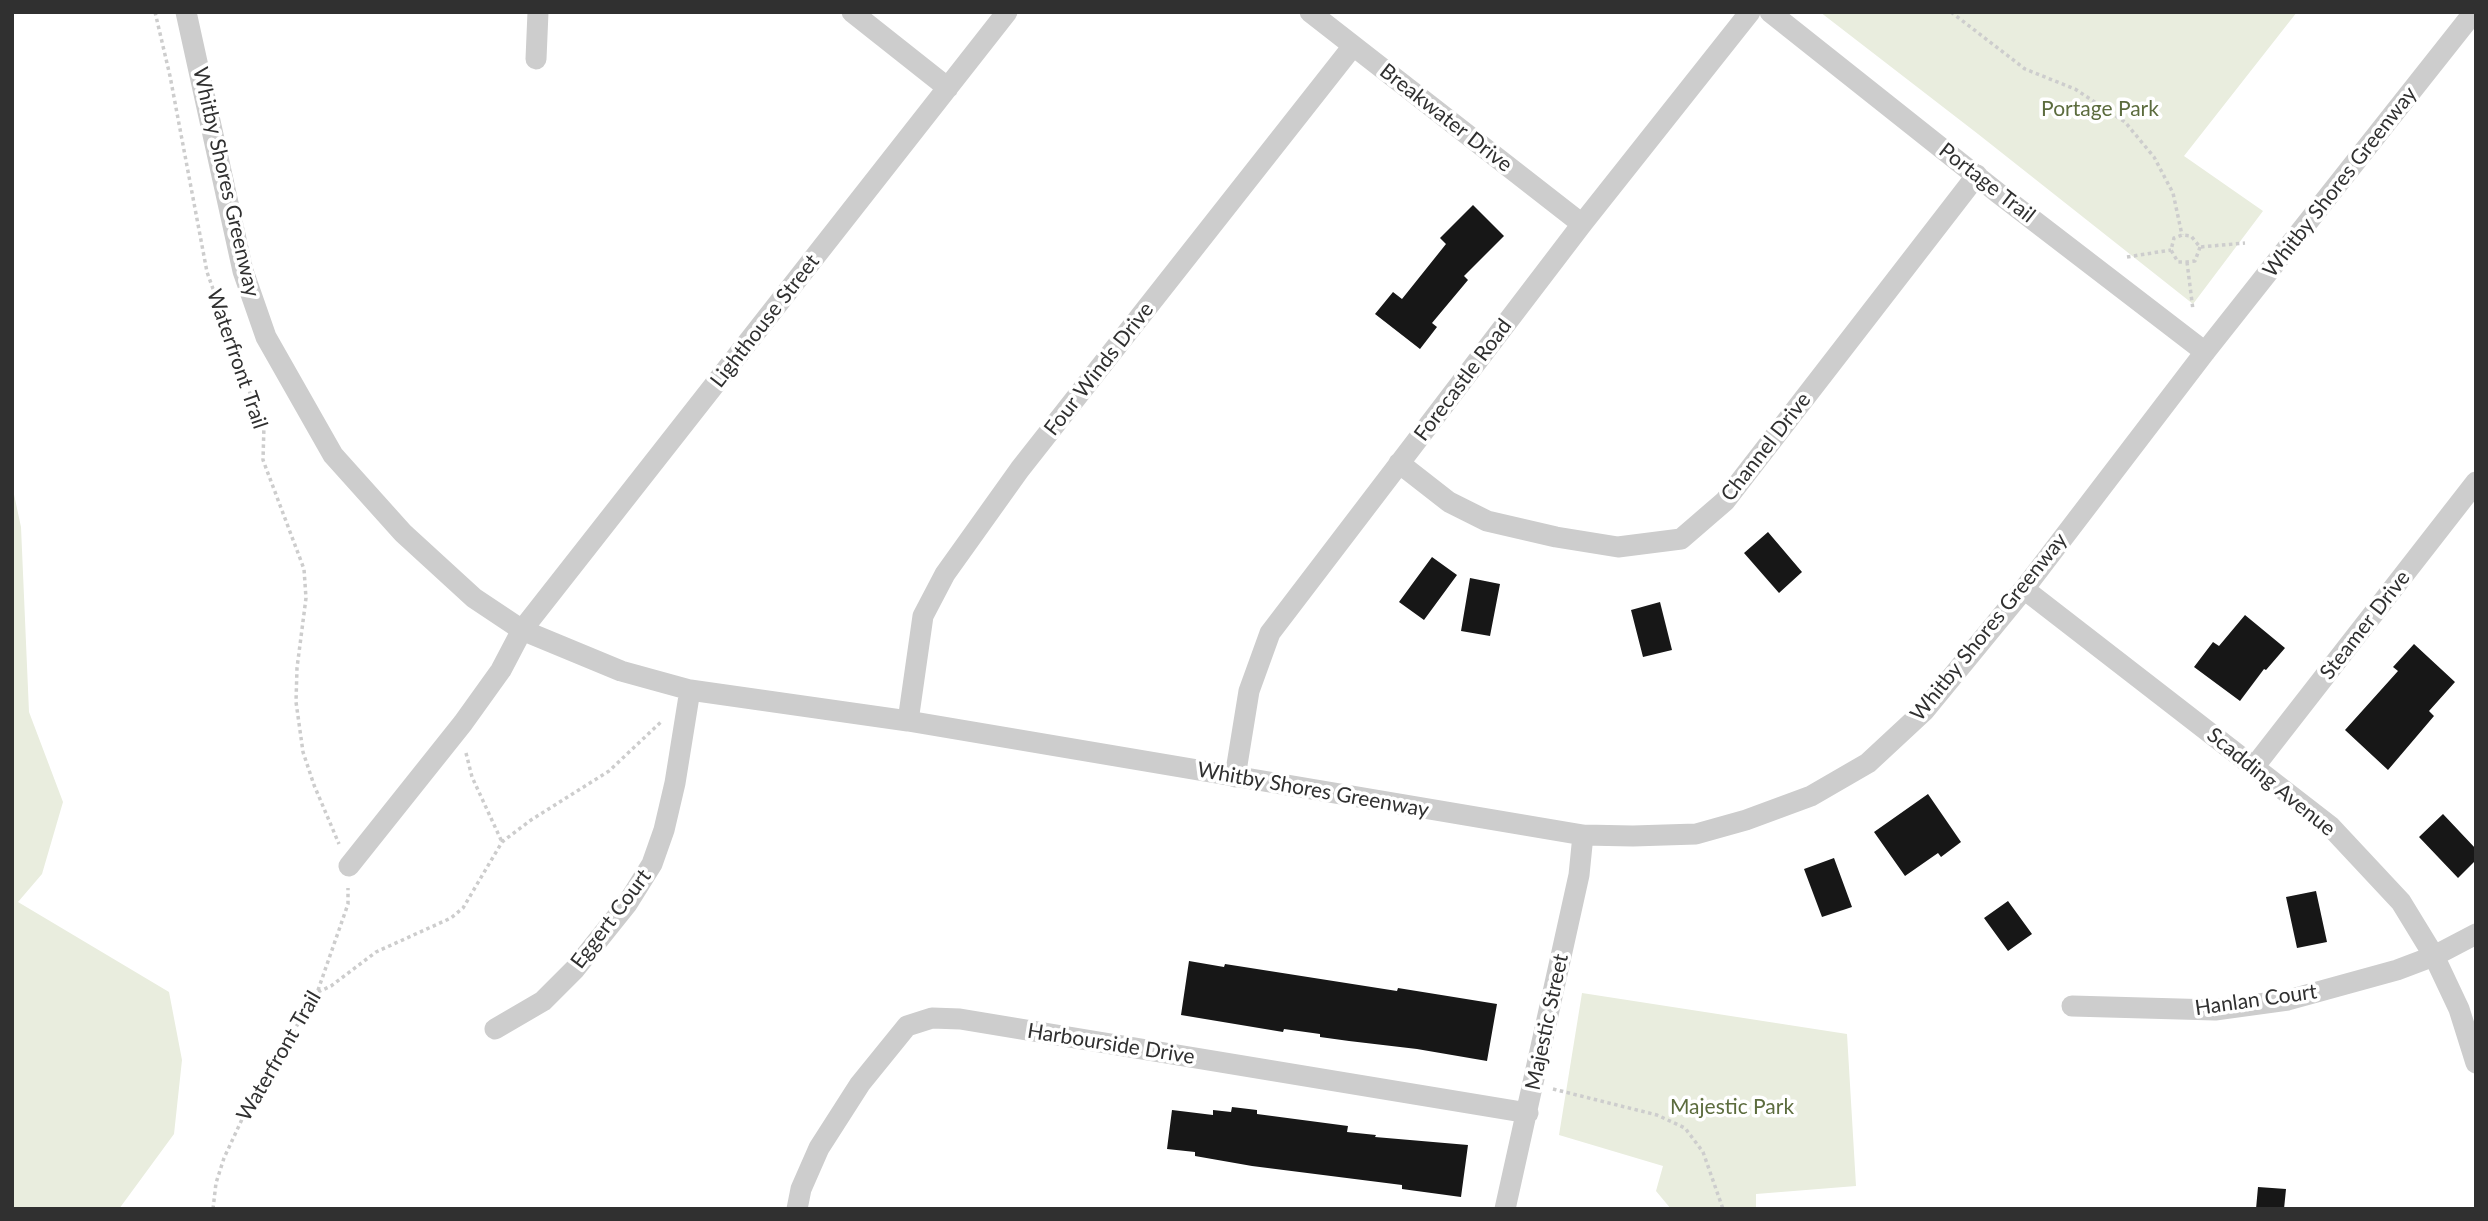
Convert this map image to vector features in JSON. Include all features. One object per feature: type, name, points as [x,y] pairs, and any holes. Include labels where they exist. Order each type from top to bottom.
[{"type":"street","name":"Whitby Shores Greenway","points":[[186,12],[243,271],[266,337],[332,455],[403,533],[474,598],[522,630],[621,671],[690,690],[908,722],[1583,835],[1696,834],[1746,820],[1811,796],[1868,763],[1924,711],[2024,589],[2205,352],[2474,12]]},
{"type":"street","points":[[536,59],[538,12]]},
{"type":"street","points":[[852,12],[948,88]]},
{"type":"street","name":"Lighthouse Street","points":[[349,866],[463,723],[501,670],[522,630],[1007,12]]},
{"type":"street","name":"Breakwater Drive","points":[[1310,12],[1582,224]]},
{"type":"street","name":"Forecastle Road","points":[[1236,777],[1250,691],[1270,633],[1582,224],[1750,12]]},
{"type":"street","name":"Portage Trail","points":[[1770,12],[2205,352]]},
{"type":"street","name":"Four Winds Drive","points":[[908,722],[923,616],[945,574],[1029,458],[1353,46]]},
{"type":"street","name":"Channel Drive","points":[[1399,463],[1449,502],[1487,521],[1556,537],[1618,547],[1681,539],[1726,501],[1977,175]]},
{"type":"street","name":"Steamer Drive","points":[[2254,767],[2476,482]]},
{"type":"street","name":"Scadding Avenue","points":[[2024,589],[2330,826],[2401,902],[2434,956],[2459,1009],[2476,1063]]},
{"type":"street","name":"Eggert Court","points":[[495,1029],[544,1001],[575,970],[627,904],[652,864],[664,830],[675,783],[690,690]]},
{"type":"street","name":"Majestic Street","points":[[1505,1209],[1580,875],[1583,835]]},
{"type":"street","name":"Hanlan Court","points":[[2072,1006],[2215,1010],[2288,1000],[2360,982],[2434,956],[2476,934]]},
{"type":"street","name":"Harbourside Drive","points":[[797,1209],[801,1189],[818,1148],[860,1084],[907,1026],[932,1018],[960,1019],[1528,1113]]},
{"type":"path","name":"Waterfront Trail","points":[[155,12],[208,272],[256,410],[264,425],[263,460],[304,569],[306,598],[297,668],[296,702],[303,752],[314,785],[349,866],[348,904],[317,993],[251,1100],[224,1158],[216,1183],[213,1209]]},
{"type":"path","points":[[1951,12],[2025,69],[2075,89],[2125,122],[2154,157],[2173,193],[2182,235]]},
{"type":"path","points":[[2182,235],[2191,236],[2200,247],[2195,261],[2187,262],[2178,262],[2171,250],[2174,238],[2182,235]]},
{"type":"path","points":[[2200,247],[2245,243]]},
{"type":"path","points":[[2127,257],[2171,250]]},
{"type":"path","points":[[2187,262],[2193,310]]},
{"type":"path","points":[[317,993],[331,986],[376,952],[451,918],[463,908],[502,842],[531,820],[609,771],[662,721]]},
{"type":"path","points":[[463,723],[463,740],[472,776],[502,842]]},
{"type":"path","points":[[1547,1088],[1657,1115],[1685,1128],[1703,1152],[1723,1209]]},
{"type":"green space","name":"Portage Park","points":[[1820,12],[2297,12],[2184,156],[2263,211],[2193,304]]},
{"type":"green space","points":[[12,485],[21,527],[29,712],[63,802],[42,874],[18,902],[169,992],[182,1060],[174,1134],[119,1209],[12,1209]]},
{"type":"green space","name":"Majestic Park","points":[[1582,993],[1847,1034],[1856,1186],[1756,1194],[1756,1209],[1671,1209],[1656,1191],[1663,1166],[1559,1135]]},
{"type":"building","points":[[1473,205],[1504,236],[1464,276],[1468,280],[1432,323],[1437,327],[1420,349],[1375,314],[1393,292],[1402,299],[1446,244],[1440,238]]},
{"type":"building","points":[[1768,532],[1802,572],[1779,593],[1744,553]]},
{"type":"building","points":[[1432,557],[1457,575],[1424,620],[1399,602]]},
{"type":"building","points":[[1470,578],[1500,584],[1490,636],[1461,631]]},
{"type":"building","points":[[1660,602],[1672,650],[1643,657],[1631,610]]},
{"type":"building","points":[[2245,615],[2285,648],[2266,670],[2264,669],[2240,701],[2194,667],[2213,642],[2219,646]]},
{"type":"building","points":[[2414,644],[2455,682],[2429,711],[2434,716],[2388,770],[2345,730],[2398,671],[2393,667]]},
{"type":"building","points":[[1928,794],[1961,842],[1941,857],[1938,853],[1905,876],[1874,832]]},
{"type":"building","points":[[2443,814],[2476,849],[2476,860],[2458,878],[2419,837]]},
{"type":"building","points":[[1834,858],[1852,907],[1822,917],[1804,869]]},
{"type":"building","points":[[2316,891],[2327,942],[2297,948],[2286,897]]},
{"type":"building","points":[[2008,901],[2032,934],[2008,951],[1984,918]]},
{"type":"building","points":[[1189,961],[1224,967],[1225,964],[1397,991],[1398,988],[1497,1004],[1487,1061],[1181,1015]]},
{"type":"building","points":[[1232,1107],[1257,1110],[1257,1114],[1348,1126],[1347,1132],[1376,1135],[1375,1137],[1468,1145],[1461,1197],[1402,1189],[1402,1185],[1252,1166],[1195,1156],[1195,1152],[1167,1149],[1172,1110],[1213,1115],[1213,1110],[1231,1112]]},
{"type":"building","points":[[2258,1187],[2286,1189],[2284,1209],[2256,1209]]}]
